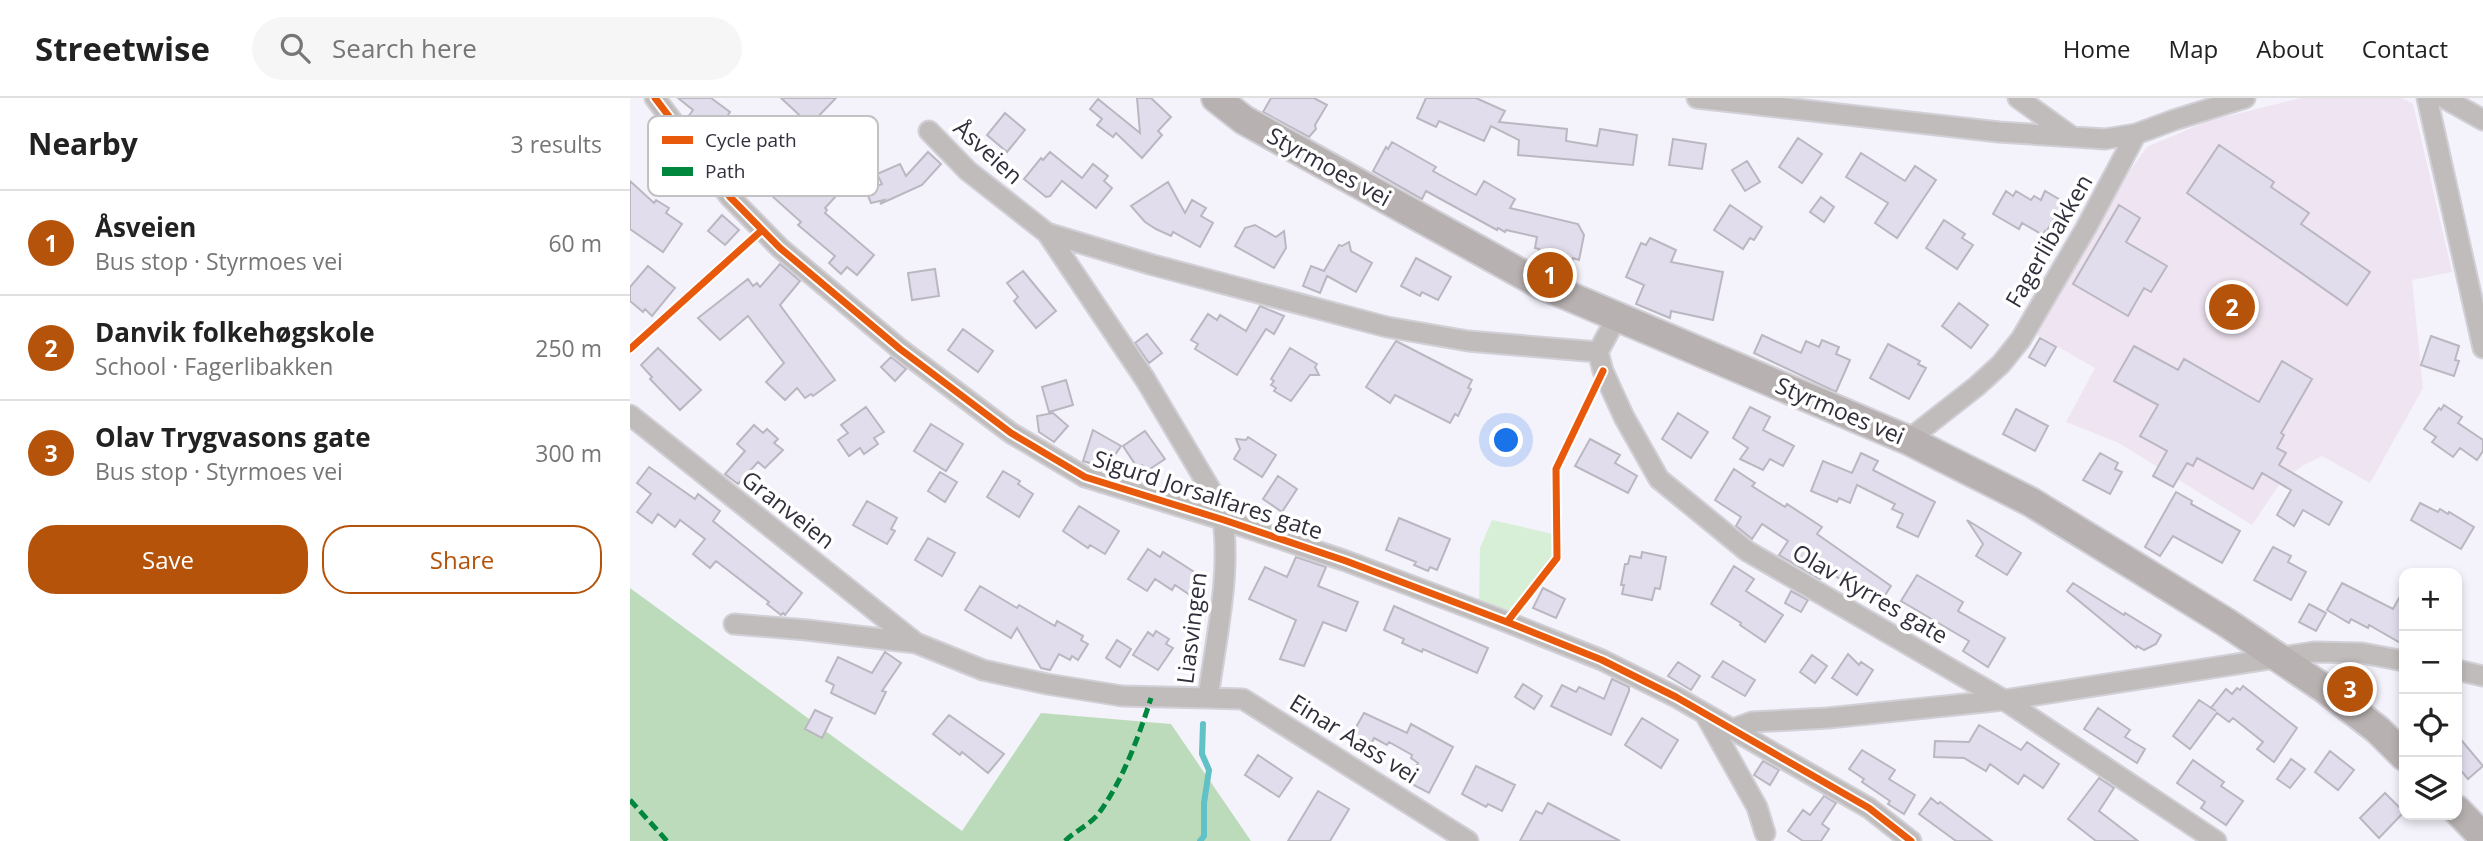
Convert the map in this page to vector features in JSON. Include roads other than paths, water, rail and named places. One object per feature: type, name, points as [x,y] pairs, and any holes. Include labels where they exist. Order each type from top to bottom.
[{"type":"main road","name":"Styrmoes vei","points":[[1216,98],[1245,109],[1540,285],[1908,440],[2031,502],[2227,623],[2325,689],[2378,730],[2399,751]]},
{"type":"main road","points":[[2462,815],[2483,837]]},
{"type":"street","name":"Sigurd Jorsalfares gate","points":[[655,98],[669,116]]},
{"type":"street","points":[[1697,98],[1986,131],[2105,139],[2136,134],[2245,98]]},
{"type":"street","points":[[2018,98],[2072,137]]},
{"type":"street","points":[[2427,98],[2481,328],[2483,348]]},
{"type":"street","points":[[2444,98],[2483,120]]},
{"type":"street","name":"Åsveien","points":[[929,131],[968,172],[1046,233],[1145,379],[1221,507],[1224,520]]},
{"type":"street","name":"Fagerlibakken","points":[[1908,440],[1977,386],[2001,364],[2021,339],[2086,228],[2136,134]]},
{"type":"street","name":"Sigurd Jorsalfares gate","points":[[729,196],[780,248],[900,349],[1011,433],[1085,477],[1346,561],[1602,660],[1733,729],[1868,808],[1912,841]]},
{"type":"street","name":"Åsveien","points":[[1046,233],[1153,265],[1387,327],[1468,341],[1598,352]]},
{"type":"street","points":[[1598,352],[1617,317]]},
{"type":"street","name":"Olav Kyrres gate","points":[[1598,352],[1602,371],[1659,480],[1747,551],[2004,700],[2216,841]]},
{"type":"street","name":"Granveien","points":[[630,415],[916,643]]},
{"type":"street","name":"Liasvingen","points":[[1122,696],[1208,698],[1225,576],[1224,520]]},
{"type":"street","name":"Granveien","points":[[734,624],[807,629],[916,643],[983,670],[1122,696]]},
{"type":"street","points":[[1733,729],[1752,722],[1828,718],[2004,700],[2275,656],[2314,652],[2362,653],[2399,660]]},
{"type":"street","points":[[2462,671],[2483,676]]},
{"type":"street","name":"Einar Aass vei","points":[[1208,698],[1243,699],[1468,841]]},
{"type":"street","points":[[1703,713],[1757,807],[1765,833]]},
{"type":"waterway","points":[[1200,841],[1204,836],[1204,803],[1209,770],[1202,754],[1203,724]]},
{"type":"place","name":"Åsveien","points":[[1550,275]]},
{"type":"place","name":"Danvik folkehøgskole","points":[[2232,307]]},
{"type":"place","name":"Olav Trygvasons gate","points":[[2350,689]]}]
